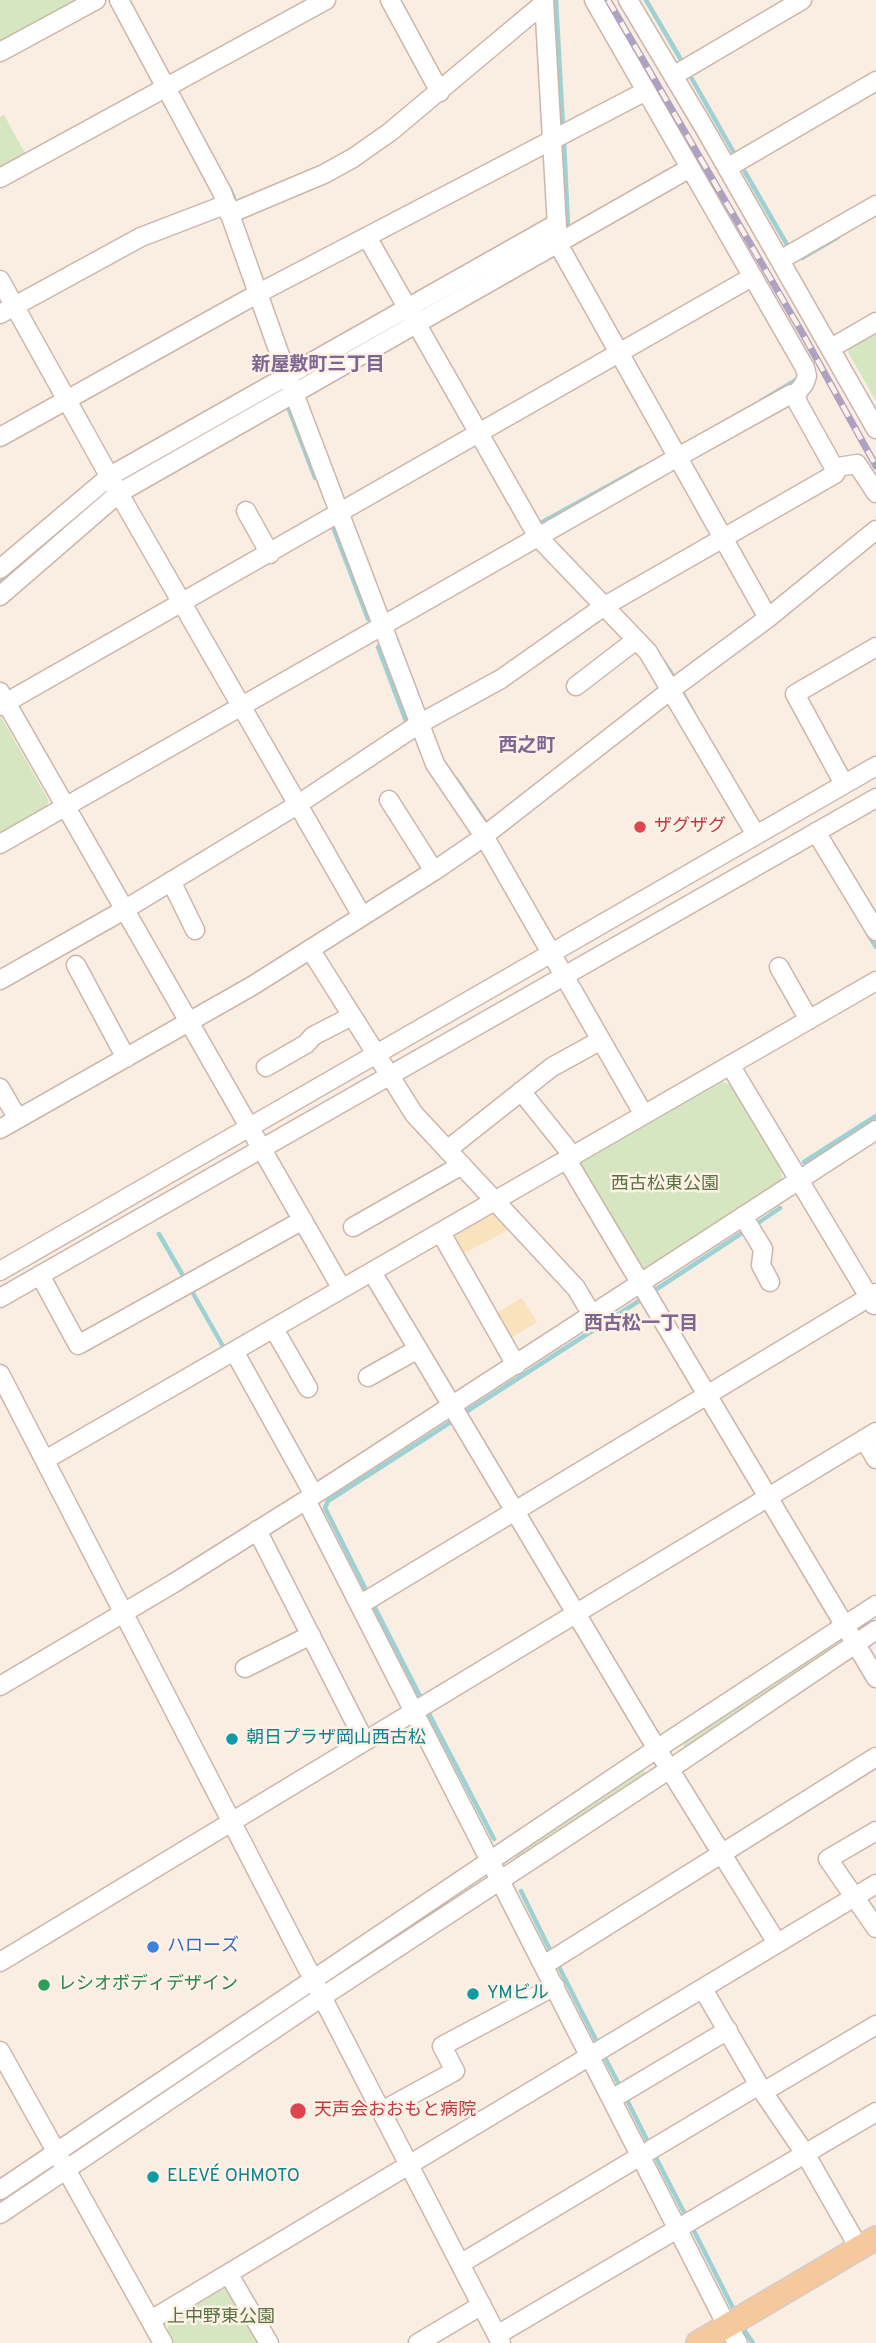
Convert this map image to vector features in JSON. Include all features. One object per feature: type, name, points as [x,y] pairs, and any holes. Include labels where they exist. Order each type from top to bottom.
[{"type":"main road","points":[[698,2343],[733,2334],[868,2243]]},
{"type":"street","points":[[0,52],[96,0]]},
{"type":"street","points":[[119,0],[222,192],[291,385],[435,764],[484,836],[644,1115]]},
{"type":"street","points":[[0,178],[327,0]]},
{"type":"street","points":[[390,0],[440,92]]},
{"type":"street","points":[[594,0],[806,370],[806,381],[796,394],[797,403],[832,464],[838,467],[857,464],[876,493]]},
{"type":"street","points":[[628,0],[876,429]]},
{"type":"street","points":[[7,310],[141,237],[228,209],[342,165],[390,132],[440,92],[544,2]]},
{"type":"street","points":[[544,2],[560,136],[557,234],[620,354],[768,618]]},
{"type":"street","points":[[673,76],[792,2]]},
{"type":"street","points":[[727,168],[876,81]]},
{"type":"street","points":[[0,437],[257,293],[646,91]]},
{"type":"street","points":[[0,569],[115,485],[557,234],[690,169]]},
{"type":"street","points":[[780,260],[876,205]]},
{"type":"street","points":[[367,237],[538,537],[648,652],[756,835]]},
{"type":"street","points":[[342,1289],[2,700],[270,554],[752,277]]},
{"type":"street","points":[[0,280],[7,310],[71,398],[115,485],[362,916]]},
{"type":"street","points":[[831,348],[876,322]]},
{"type":"street","points":[[0,844],[678,457],[790,394],[796,394]]},
{"type":"street","points":[[0,980],[124,910],[298,805],[419,724],[501,679],[603,607],[835,474],[838,467]]},
{"type":"street","points":[[0,596],[115,485]]},
{"type":"street","points":[[246,511],[270,554]]},
{"type":"street","points":[[0,1129],[252,986],[433,871],[484,836],[672,689],[768,618],[876,530]]},
{"type":"street","points":[[576,686],[636,640]]},
{"type":"street","points":[[844,784],[795,694],[875,649]]},
{"type":"street","points":[[0,1271],[876,766]]},
{"type":"street","points":[[0,1298],[876,797]]},
{"type":"street","points":[[389,800],[433,871]]},
{"type":"street","points":[[816,832],[876,931]]},
{"type":"street","points":[[171,881],[195,930]]},
{"type":"street","points":[[310,949],[414,1114],[576,1289],[592,1315]]},
{"type":"street","points":[[76,965],[126,1058]]},
{"type":"street","points":[[779,967],[809,1020]]},
{"type":"street","points":[[45,1460],[876,981]]},
{"type":"street","points":[[266,1067],[306,1044],[313,1036],[352,1016]]},
{"type":"street","points":[[447,1150],[552,1066],[601,1040]]},
{"type":"street","points":[[368,1600],[708,1395],[874,1299],[730,1065]]},
{"type":"street","points":[[0,1088],[18,1119]]},
{"type":"street","points":[[521,1091],[570,1158],[645,1291],[876,1678]]},
{"type":"street","points":[[2,1680],[124,1614],[257,1530],[457,1412],[516,1365],[592,1315],[645,1291],[748,1224],[799,1180],[874,1137]]},
{"type":"street","points":[[354,1227],[461,1165]]},
{"type":"street","points":[[40,1276],[78,1345],[303,1220]]},
{"type":"street","points":[[748,1224],[763,1249],[761,1265],[769,1282]]},
{"type":"street","points":[[440,1233],[516,1365]]},
{"type":"street","points":[[372,1272],[578,1612],[657,1749],[777,1943]]},
{"type":"street","points":[[274,1329],[307,1388]]},
{"type":"street","points":[[368,1377],[418,1349]]},
{"type":"street","points":[[234,1351],[310,1498],[368,1600],[421,1705],[500,1879],[551,1961],[555,1986],[598,2053],[619,2094],[685,2225],[733,2334]]},
{"type":"street","points":[[0,1374],[499,2339],[876,2112]]},
{"type":"street","points":[[0,1962],[421,1705],[870,1436],[876,1459]]},
{"type":"street","points":[[257,1530],[364,1740]]},
{"type":"street","points":[[0,2190],[876,1605]]},
{"type":"street","points":[[0,2214],[876,1630]]},
{"type":"street","points":[[245,1668],[311,1635]]},
{"type":"street","points":[[551,1961],[876,1757]]},
{"type":"street","points":[[876,1831],[828,1860],[876,1928]]},
{"type":"street","points":[[151,2320],[876,1884]]},
{"type":"street","points":[[382,2111],[455,2071],[442,2046],[555,1986]]},
{"type":"street","points":[[704,1989],[761,2088],[868,2243]]},
{"type":"street","points":[[460,2264],[648,2152],[876,2025]]},
{"type":"street","points":[[619,2094],[728,2030]]},
{"type":"street","points":[[0,2051],[163,2343]]},
{"type":"street","points":[[229,2275],[269,2343]]},
{"type":"street","points":[[418,2343],[482,2305]]},
{"type":"green space","points":[[0,0],[85,0],[0,47]]},
{"type":"green space","points":[[4,115],[26,155],[0,169],[0,117]]},
{"type":"green space","points":[[876,329],[876,401],[848,352],[850,344]]},
{"type":"green space","points":[[0,715],[49,801],[45,809],[0,835]]},
{"type":"green space","name":"西古松東公園","points":[[721,1081],[731,1085],[782,1172],[781,1183],[647,1271],[637,1269],[578,1169],[581,1161]]},
{"type":"green space","points":[[828,1647],[833,1651],[688,1748],[684,1747],[684,1743]]},
{"type":"green space","points":[[644,1770],[647,1774],[515,1859],[516,1854]]},
{"type":"green space","name":"上中野東公園","points":[[227,2287],[265,2343],[172,2343],[167,2333],[169,2321]]},
{"type":"sand","points":[[495,1210],[512,1228],[459,1256],[450,1235]]},
{"type":"sand","points":[[522,1298],[537,1322],[508,1340],[493,1315]]},
{"type":"waterway","points":[[556,0],[563,128]]},
{"type":"waterway","points":[[646,0],[680,58]]},
{"type":"waterway","points":[[692,79],[733,151]]},
{"type":"waterway","points":[[562,230],[568,226],[564,141]]},
{"type":"waterway","points":[[745,172],[786,243]]},
{"type":"waterway","points":[[230,189],[234,198]]},
{"type":"waterway","points":[[802,258],[838,237]]},
{"type":"waterway","points":[[294,382],[366,342]]},
{"type":"waterway","points":[[761,401],[796,380]]},
{"type":"waterway","points":[[118,483],[287,387]]},
{"type":"waterway","points":[[288,407],[315,478]]},
{"type":"waterway","points":[[537,525],[641,468]]},
{"type":"waterway","points":[[0,583],[111,488]]},
{"type":"waterway","points":[[333,527],[368,619]]},
{"type":"waterway","points":[[378,647],[407,724]]},
{"type":"waterway","points":[[663,661],[674,677]]},
{"type":"waterway","points":[[681,690],[694,714]]},
{"type":"waterway","points":[[456,779],[486,823]]},
{"type":"waterway","points":[[868,934],[876,947]]},
{"type":"waterway","points":[[804,1162],[876,1116]]},
{"type":"waterway","points":[[755,1225],[780,1208]]},
{"type":"waterway","points":[[652,1292],[748,1229]]},
{"type":"waterway","points":[[159,1234],[185,1279]]},
{"type":"waterway","points":[[190,1288],[224,1348]]},
{"type":"waterway","points":[[461,1415],[645,1297]]},
{"type":"waterway","points":[[368,1594],[325,1508],[328,1501],[454,1420]]},
{"type":"waterway","points":[[372,1602],[422,1700]]},
{"type":"waterway","points":[[426,1708],[494,1839]]},
{"type":"waterway","points":[[521,1891],[553,1956]]},
{"type":"waterway","points":[[557,1963],[599,2046]]},
{"type":"waterway","points":[[603,2054],[622,2090]]},
{"type":"waterway","points":[[626,2098],[650,2146]]},
{"type":"waterway","points":[[654,2154],[687,2218]]},
{"type":"waterway","points":[[691,2225],[735,2312]]},
{"type":"waterway","points":[[742,2327],[753,2343]]},
{"type":"railway","points":[[608,0],[804,336],[876,466]]},
{"type":"place","name":"ザグザグ","points":[[640,827]]},
{"type":"place","name":"朝日プラザ岡山西古松","points":[[232,1739]]},
{"type":"place","name":"ハローズ","points":[[153,1947]]},
{"type":"place","name":"レシオボディデザイン","points":[[44,1985]]},
{"type":"place","name":"YMビル","points":[[473,1994]]},
{"type":"place","name":"天声会おおもと病院","points":[[298,2111]]},
{"type":"place","name":"ELEVÉ OHMOTO","points":[[153,2177]]},
{"type":"district","name":"新屋敷町三丁目","points":[[318,366]]},
{"type":"district","name":"西之町","points":[[527,747]]},
{"type":"district","name":"西古松一丁目","points":[[641,1325]]}]
